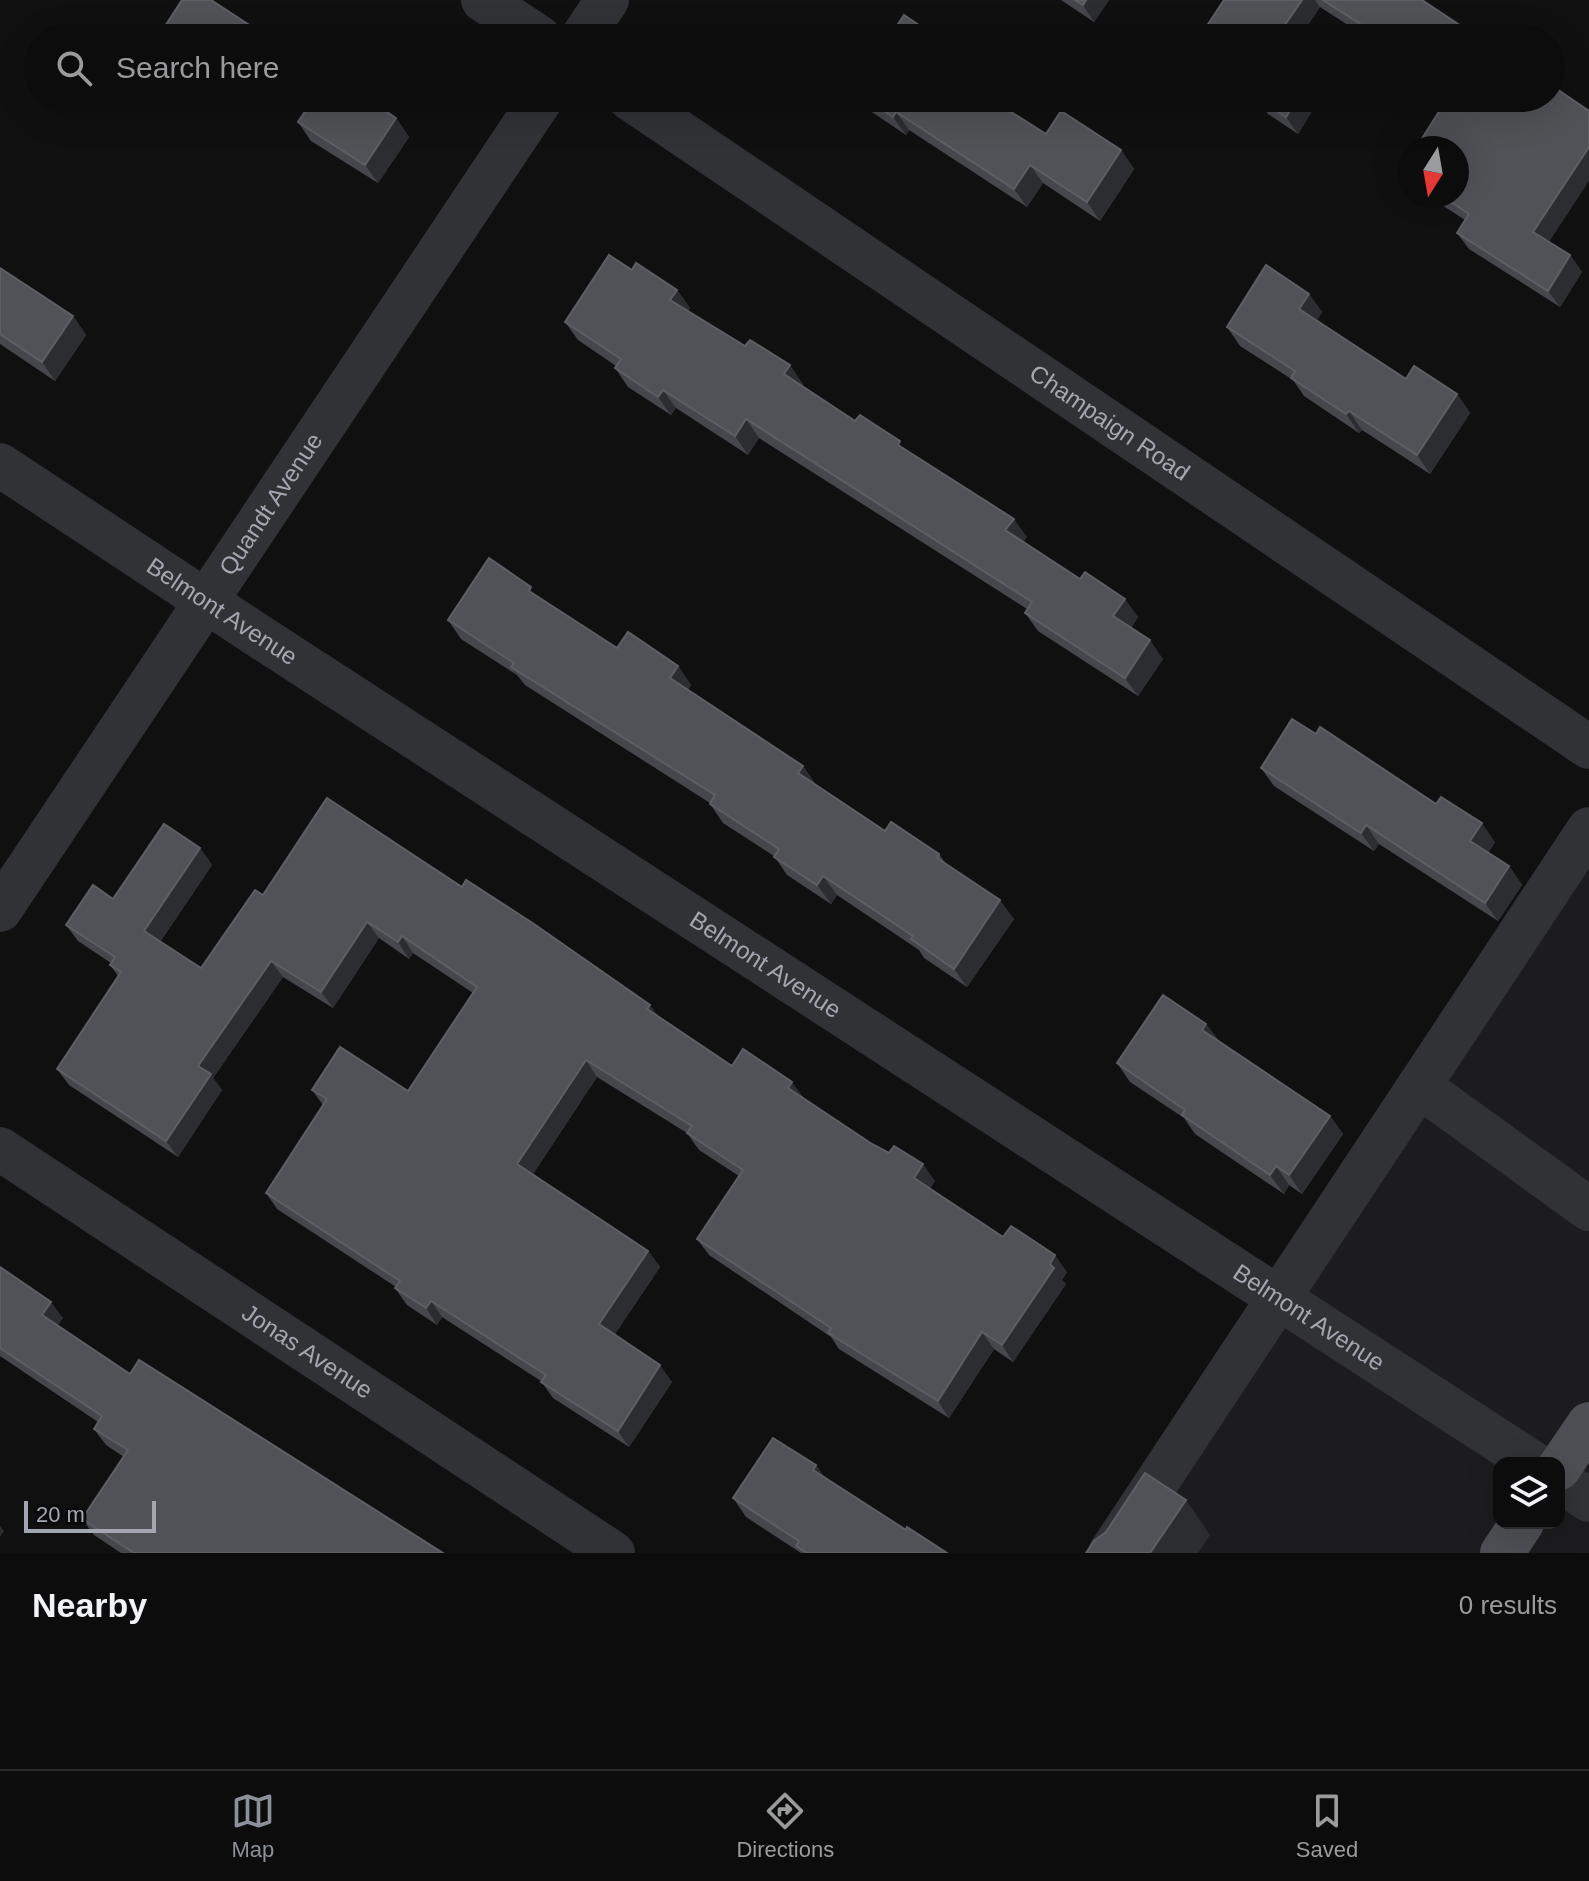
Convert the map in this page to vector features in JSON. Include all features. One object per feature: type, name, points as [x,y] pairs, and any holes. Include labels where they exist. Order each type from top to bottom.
[{"type":"main road","points":[[1565,1459],[1589,1424]]},
{"type":"main road","points":[[1502,1553],[1518,1529]]},
{"type":"street","points":[[483,0],[519,24]]},
{"type":"street","points":[[591,24],[607,0]]},
{"type":"street","name":"Quandt Avenue","points":[[0,910],[533,112]]},
{"type":"street","name":"Champaign Road","points":[[650,112],[1589,747]]},
{"type":"street","name":"Belmont Avenue","points":[[0,465],[1524,1457]]},
{"type":"street","points":[[1110,1553],[1589,829]]},
{"type":"street","points":[[1419,1086],[1589,1209]]},
{"type":"street","name":"Jonas Avenue","points":[[0,1149],[613,1553]]},
{"type":"street","points":[[1565,1484],[1589,1500]]},
{"type":"shaded area","points":[[1589,829],[1589,1553],[1110,1553]]},
{"type":"building","points":[[182,0],[211,0],[248,24],[166,24]]},
{"type":"building","points":[[1224,0],[1302,0],[1286,24],[1208,24]]},
{"type":"building","points":[[1323,0],[1422,0],[1458,24],[1360,24]]},
{"type":"building","points":[[904,15],[917,24],[898,24]]},
{"type":"building","points":[[1565,95],[1589,111],[1589,147],[1533,232],[1570,255],[1548,291],[1457,233],[1469,214],[1460,208],[1469,208],[1469,136],[1424,136],[1439,112],[1565,112]]},
{"type":"building","points":[[305,112],[387,112],[396,118],[365,165],[298,122]]},
{"type":"building","points":[[896,112],[1011,112],[1046,134],[1063,112],[1121,150],[1087,202],[1030,165],[1014,189]]},
{"type":"building","points":[[609,255],[632,270],[636,263],[677,290],[670,300],[745,346],[750,340],[790,365],[784,374],[855,421],[860,415],[900,441],[898,445],[1014,519],[1005,530],[1080,579],[1085,572],[1125,599],[1113,616],[1150,640],[1125,678],[1025,613],[1032,602],[746,419],[735,436],[663,390],[658,397],[615,368],[621,359],[565,322]]},
{"type":"building","points":[[1266,265],[1309,294],[1299,309],[1406,379],[1414,366],[1457,394],[1417,455],[1291,378],[1295,371],[1227,327]]},
{"type":"building","points":[[0,268],[73,316],[42,362],[0,334]]},
{"type":"building","points":[[489,558],[531,587],[529,591],[617,648],[628,632],[678,666],[670,678],[803,766],[798,773],[885,831],[891,822],[939,854],[937,858],[1000,900],[954,969],[911,939],[913,936],[823,876],[817,885],[774,857],[779,849],[710,804],[715,795],[511,667],[514,663],[448,620]]},
{"type":"building","points":[[1292,719],[1316,734],[1320,727],[1436,804],[1441,797],[1482,823],[1470,841],[1509,866],[1485,903],[1366,825],[1361,833],[1261,768]]},
{"type":"building","points":[[327,798],[462,887],[466,880],[534,924],[650,1005],[647,1009],[732,1066],[743,1049],[792,1082],[788,1088],[872,1144],[889,1153],[894,1146],[923,1164],[914,1178],[1003,1237],[1011,1226],[1055,1255],[1050,1264],[1054,1268],[1002,1345],[982,1332],[938,1401],[828,1333],[831,1328],[697,1239],[743,1170],[687,1133],[692,1126],[586,1060],[517,1164],[648,1251],[599,1324],[660,1365],[618,1431],[541,1382],[546,1375],[431,1301],[426,1308],[395,1288],[400,1281],[266,1193],[327,1099],[312,1090],[340,1047],[408,1091],[477,987],[402,936],[398,942],[367,922],[321,992],[271,961],[198,1066],[211,1074],[166,1141],[57,1069],[121,972],[110,965],[115,957],[66,925],[93,885],[113,899],[164,824],[200,848],[144,931],[201,968],[255,890],[263,895]]},
{"type":"building","points":[[1163,995],[1206,1024],[1202,1030],[1330,1116],[1289,1175],[1276,1166],[1270,1175],[1182,1115],[1185,1110],[1117,1063]]},
{"type":"building","points":[[0,1267],[51,1302],[42,1315],[130,1374],[139,1360],[443,1553],[134,1553],[82,1519],[128,1450],[94,1429],[102,1416],[0,1348]]},
{"type":"building","points":[[773,1438],[816,1465],[813,1470],[947,1553],[807,1553],[796,1546],[799,1541],[733,1498]]},
{"type":"building","points":[[1145,1473],[1186,1500],[1150,1553],[1086,1553],[1094,1541],[1106,1532]]}]
